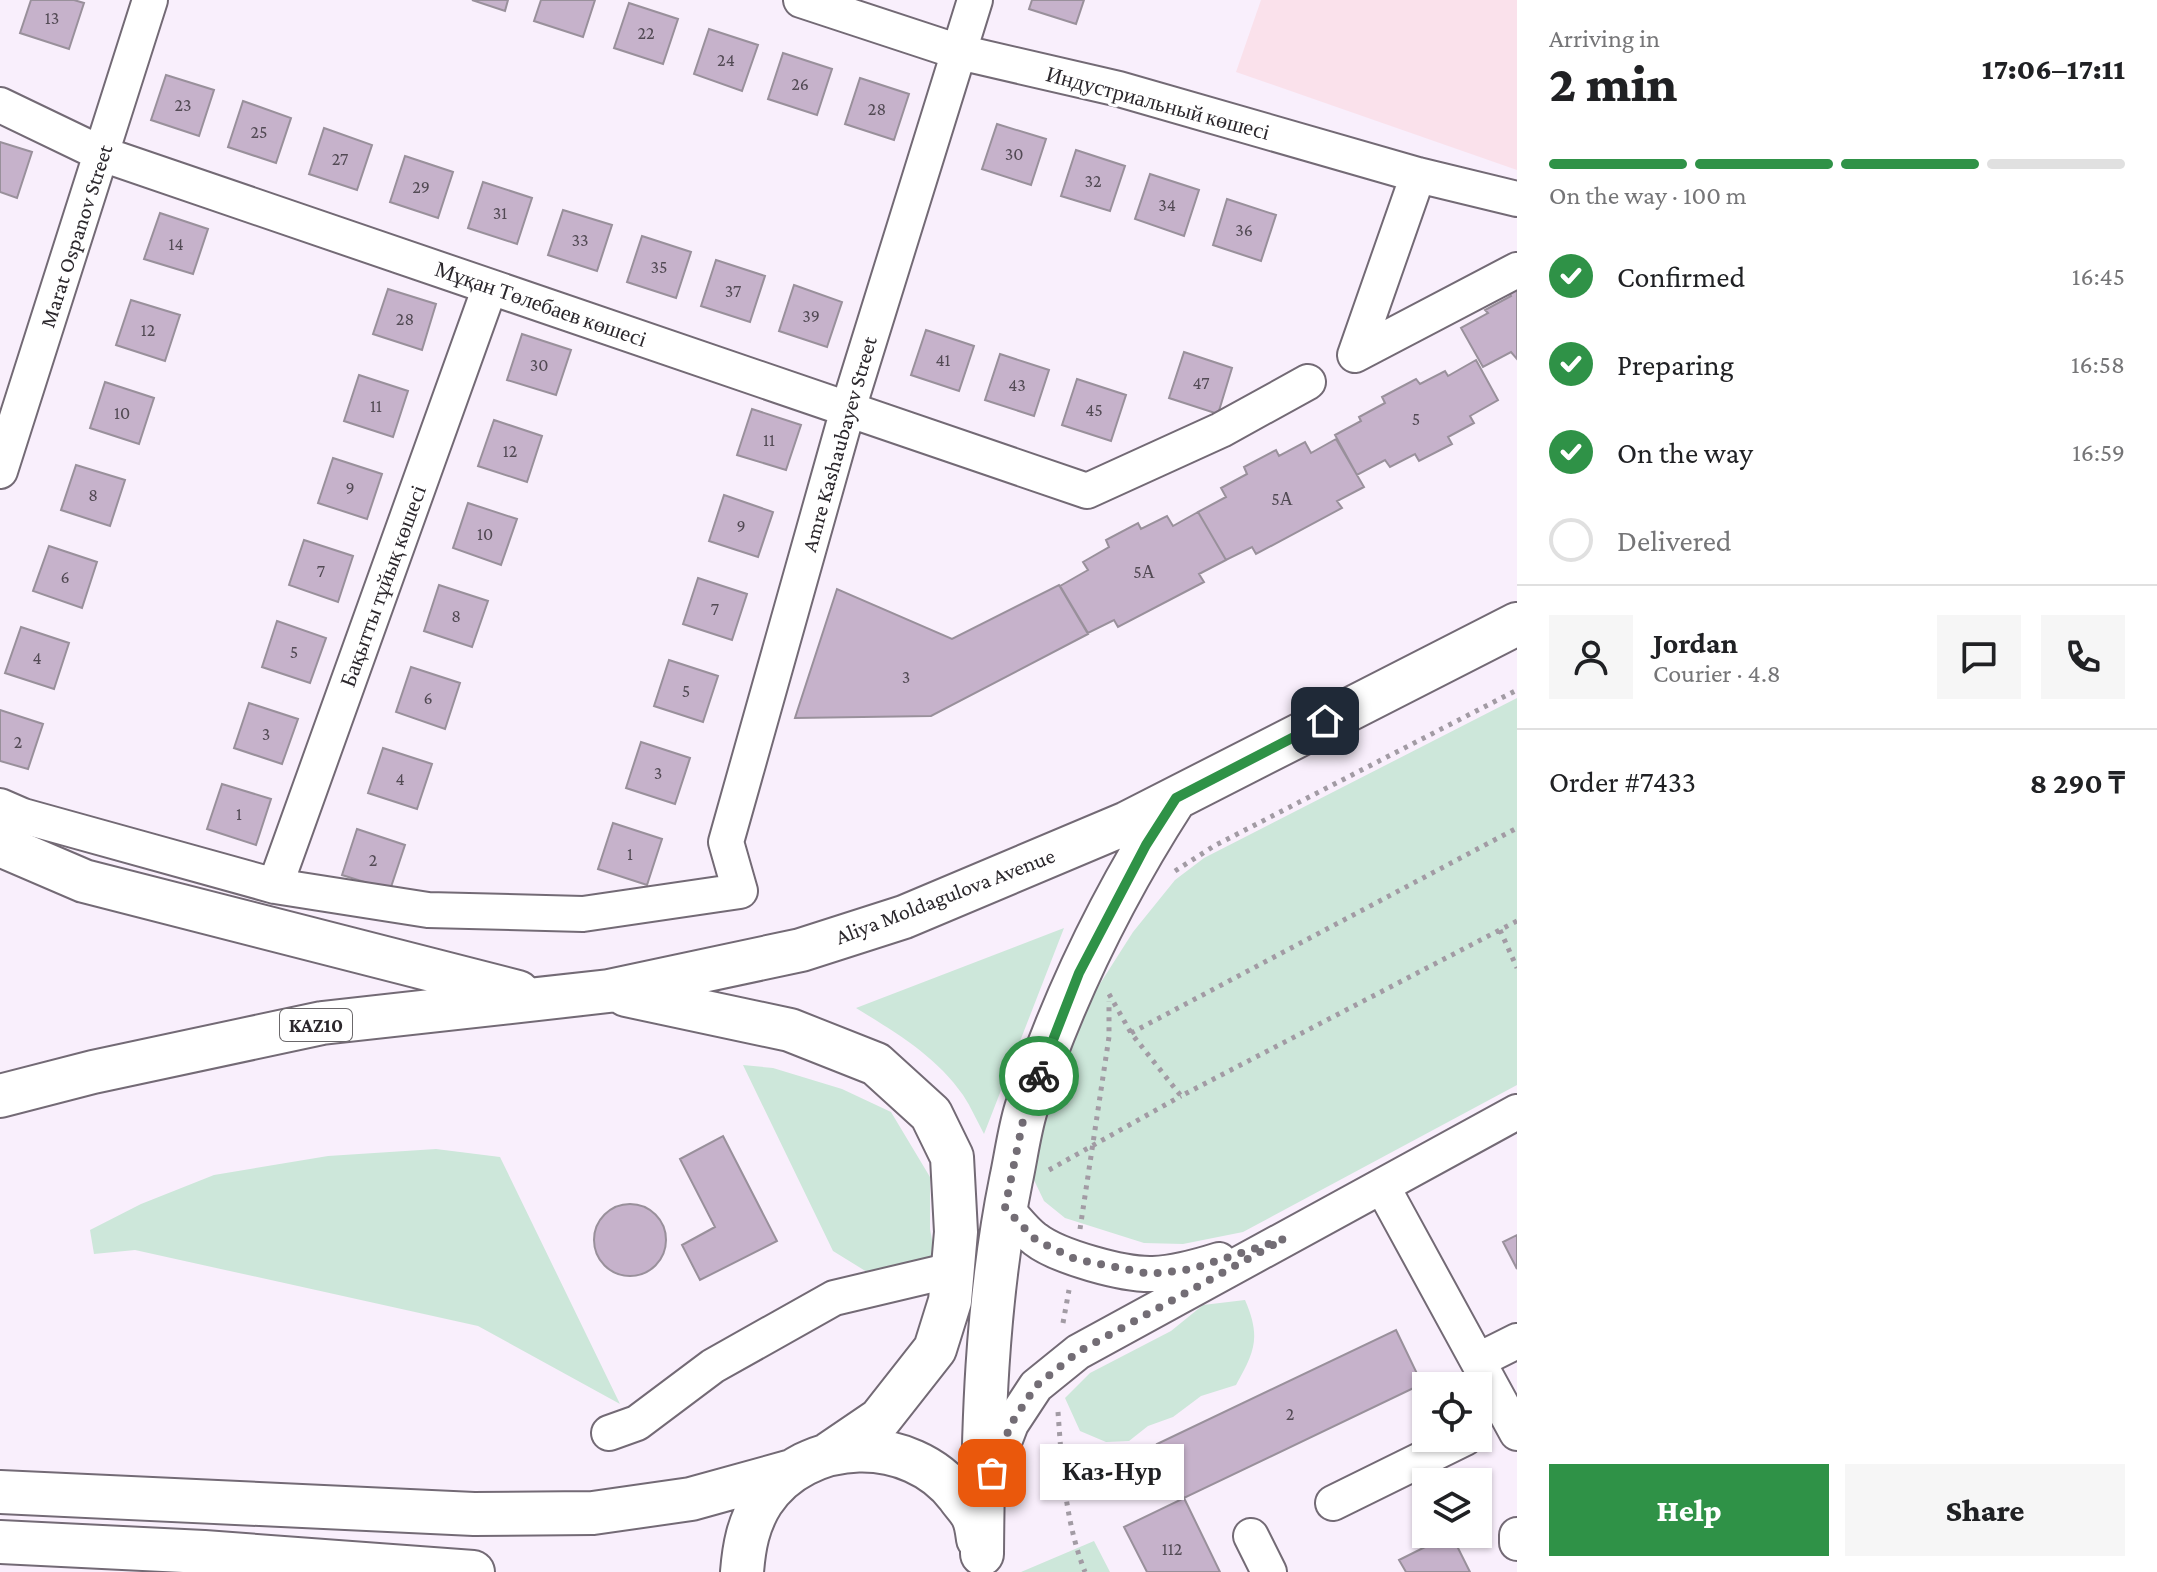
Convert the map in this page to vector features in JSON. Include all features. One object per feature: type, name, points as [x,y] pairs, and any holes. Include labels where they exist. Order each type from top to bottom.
[{"type":"main road","name":"Aliya Moldagulova Avenue","points":[[93,1072],[322,1023],[609,991],[801,950],[904,917],[1127,823],[1517,624]]},
{"type":"main road","points":[[983,1563],[991,1314],[1005,1208],[1025,1111],[1079,973],[1146,845],[1176,798]]},
{"type":"main road","points":[[0,845],[84,881],[542,998]]},
{"type":"main road","points":[[0,1492],[474,1514],[593,1513],[691,1499],[792,1471],[830,1453],[880,1419],[935,1349],[950,1301],[956,1232],[952,1157],[931,1114],[876,1064],[790,1030],[609,991]]},
{"type":"main road","name":"KAZ10","points":[[0,1096],[93,1072]]},
{"type":"main road","name":"KAZ10","points":[[0,1112],[93,1072]]},
{"type":"main road","points":[[830,1453],[871,1449],[912,1459],[947,1482],[972,1515],[983,1563]]},
{"type":"main road","points":[[742,1572],[745,1539],[763,1501],[792,1471]]},
{"type":"main road","points":[[0,1542],[204,1552],[473,1572]]},
{"type":"street","name":"Marat Ospanov Street","points":[[0,471],[150,0]]},
{"type":"street","name":"Индустриальный көшесі","points":[[801,0],[959,52],[1119,89],[1418,175],[1517,199]]},
{"type":"street","name":"Amre Kashaubayev Street","points":[[275,886],[428,910],[583,914],[740,891],[726,842],[848,409],[975,0]]},
{"type":"street","name":"Мұқан Төлебаев көшесі","points":[[0,105],[102,154],[1087,491],[1221,430],[1308,382]]},
{"type":"street","points":[[1418,175],[1355,355],[1517,270]]},
{"type":"street","name":"Бақытты тұйық көшесі","points":[[275,886],[490,287]]},
{"type":"street","points":[[0,806],[23,816],[275,886]]},
{"type":"street","points":[[983,1498],[1011,1424],[1036,1386],[1078,1352],[1517,1112]]},
{"type":"street","points":[[1382,1186],[1513,1424],[1492,1429]]},
{"type":"street","points":[[1005,1208],[1036,1240],[1075,1259],[1150,1274],[1192,1269],[1284,1239]]},
{"type":"street","points":[[609,1433],[637,1423],[713,1366],[834,1298],[952,1270]]},
{"type":"street","points":[[1479,1360],[1517,1341]]},
{"type":"street","points":[[1333,1503],[1437,1452]]},
{"type":"street","points":[[1517,1535],[1517,1543]]},
{"type":"street","points":[[1251,1536],[1269,1572]]},
{"type":"path","points":[[1174,872],[1214,846],[1517,690]]},
{"type":"path","points":[[1131,1033],[1517,828]]},
{"type":"path","points":[[1045,1172],[1181,1096],[1517,921]]},
{"type":"path","points":[[1500,930],[1517,968]]},
{"type":"path","points":[[1085,1572],[1074,1543],[1063,1478],[1055,1370],[1094,1145],[1109,1037],[1109,993],[1113,980]]},
{"type":"path","points":[[1109,993],[1131,1033],[1181,1096]]},
{"type":"shaded area","points":[[1261,0],[1517,0],[1517,170],[1236,72]]},
{"type":"green space","points":[[1517,698],[1517,1085],[1243,1232],[1183,1244],[1144,1243],[1065,1218],[1044,1201],[1033,1178],[1033,1159],[1061,1064],[1096,990],[1133,932],[1175,880],[1204,858]]},
{"type":"green space","points":[[1064,928],[984,1134],[963,1095],[940,1068],[914,1046],[856,1008]]},
{"type":"green space","points":[[743,1065],[773,1068],[842,1089],[891,1112],[930,1177],[930,1229],[936,1261],[880,1280],[833,1251]]},
{"type":"green space","points":[[436,1149],[500,1157],[620,1404],[478,1326],[135,1250],[94,1254],[90,1230],[141,1204],[214,1175],[328,1156]]},
{"type":"green space","points":[[1245,1300],[1253,1324],[1254,1344],[1236,1385],[1201,1396],[1173,1417],[1148,1426],[1129,1441],[1106,1442],[1080,1431],[1065,1398],[1090,1373],[1171,1331],[1203,1305]]},
{"type":"green space","points":[[1094,1541],[1110,1572],[1021,1572]]},
{"type":"building","points":[[31,0],[74,0],[84,3],[69,49],[20,33]]},
{"type":"building","points":[[472,0],[508,0],[505,11]]},
{"type":"building","points":[[541,0],[595,0],[583,37],[534,21]]},
{"type":"building","points":[[1032,0],[1084,0],[1076,24],[1029,9]]},
{"type":"building","points":[[629,3],[678,19],[663,64],[614,48]]},
{"type":"building","points":[[709,29],[758,45],[742,91],[694,74]]},
{"type":"building","points":[[783,53],[832,69],[817,115],[768,99]]},
{"type":"building","points":[[166,75],[214,90],[199,136],[151,120]]},
{"type":"building","points":[[860,78],[909,94],[894,140],[845,124]]},
{"type":"building","points":[[243,101],[291,118],[276,163],[228,147]]},
{"type":"building","points":[[997,124],[1046,139],[1031,185],[982,169]]},
{"type":"building","points":[[324,128],[372,145],[357,190],[309,174]]},
{"type":"building","points":[[0,142],[32,152],[17,198],[0,192]]},
{"type":"building","points":[[1076,150],[1125,166],[1110,211],[1061,196]]},
{"type":"building","points":[[405,156],[453,172],[438,218],[390,202]]},
{"type":"building","points":[[1150,174],[1199,190],[1184,236],[1135,219]]},
{"type":"building","points":[[483,182],[532,198],[517,244],[468,228]]},
{"type":"building","points":[[1227,199],[1276,215],[1261,261],[1213,245]]},
{"type":"building","points":[[563,210],[612,225],[597,271],[548,255]]},
{"type":"building","points":[[160,213],[208,229],[193,274],[144,259]]},
{"type":"building","points":[[642,236],[691,252],[676,298],[627,282]]},
{"type":"building","points":[[716,260],[765,276],[750,322],[701,306]]},
{"type":"building","points":[[794,285],[842,302],[827,347],[779,331]]},
{"type":"building","points":[[1517,285],[1517,359],[1511,352],[1483,367],[1461,328],[1511,296],[1508,290]]},
{"type":"building","points":[[388,289],[436,304],[422,350],[373,334]]},
{"type":"building","points":[[131,300],[180,315],[165,361],[116,345]]},
{"type":"building","points":[[926,330],[974,346],[959,391],[911,375]]},
{"type":"building","points":[[522,334],[571,350],[556,395],[507,380]]},
{"type":"building","points":[[1184,352],[1232,368],[1218,414],[1169,398]]},
{"type":"building","points":[[1000,354],[1049,370],[1034,416],[985,400]]},
{"type":"building","points":[[1476,360],[1498,400],[1470,416],[1474,423],[1448,437],[1452,444],[1419,461],[1415,454],[1390,467],[1385,460],[1357,475],[1335,435],[1385,403],[1382,397],[1416,379],[1420,384],[1445,371],[1448,376]]},
{"type":"building","points":[[359,375],[408,391],[393,437],[344,421]]},
{"type":"building","points":[[1077,379],[1126,395],[1111,441],[1062,425]]},
{"type":"building","points":[[105,382],[154,398],[139,444],[90,428]]},
{"type":"building","points":[[752,409],[801,425],[786,470],[737,455]]},
{"type":"building","points":[[494,420],[542,436],[527,482],[478,466]]},
{"type":"building","points":[[1336,439],[1364,487],[1337,501],[1342,508],[1256,554],[1252,547],[1226,560],[1198,512],[1226,497],[1221,488],[1247,474],[1244,467],[1276,450],[1279,456],[1305,442],[1311,453]]},
{"type":"building","points":[[333,458],[382,474],[367,519],[318,503]]},
{"type":"building","points":[[76,465],[125,480],[110,526],[61,510]]},
{"type":"building","points":[[724,495],[773,512],[758,557],[709,541]]},
{"type":"building","points":[[468,503],[517,519],[501,565],[453,548]]},
{"type":"building","points":[[1198,512],[1226,560],[1199,574],[1204,582],[1118,627],[1114,620],[1088,633],[1060,586],[1088,570],[1083,562],[1109,547],[1106,540],[1138,523],[1141,529],[1167,516],[1173,526]]},
{"type":"building","points":[[304,540],[353,556],[338,602],[289,585]]},
{"type":"building","points":[[49,546],[97,562],[82,608],[33,591]]},
{"type":"building","points":[[698,578],[747,594],[732,640],[683,624]]},
{"type":"building","points":[[439,585],[488,601],[472,647],[424,631]]},
{"type":"building","points":[[1059,585],[1088,634],[931,716],[795,718],[837,589],[952,639]]},
{"type":"building","points":[[277,621],[326,638],[310,683],[262,667]]},
{"type":"building","points":[[21,627],[69,643],[54,689],[5,673]]},
{"type":"building","points":[[669,660],[718,676],[703,722],[654,706]]},
{"type":"building","points":[[411,667],[460,683],[445,729],[396,712]]},
{"type":"building","points":[[249,703],[298,719],[282,764],[234,748]]},
{"type":"building","points":[[0,710],[43,724],[28,769],[0,761]]},
{"type":"building","points":[[641,742],[690,758],[675,804],[626,788]]},
{"type":"building","points":[[383,748],[432,764],[417,809],[368,793]]},
{"type":"building","points":[[222,784],[271,799],[256,845],[207,829]]},
{"type":"building","points":[[613,823],[662,839],[647,885],[598,869]]},
{"type":"building","points":[[357,829],[405,845],[390,890],[342,875]]},
{"type":"building","points":[[723,1136],[777,1241],[700,1280],[682,1245],[715,1227],[680,1159]]},
{"type":"building","points":[[630,1204],[650,1210],[660,1220],[666,1240],[660,1260],[650,1270],[630,1276],[610,1270],[600,1260],[594,1240],[600,1220],[610,1210]]},
{"type":"building","points":[[1517,1235],[1517,1269],[1503,1242]]},
{"type":"building","points":[[1396,1330],[1416,1372],[1412,1372],[1412,1389],[1184,1498],[1157,1444]]},
{"type":"building","points":[[1184,1498],[1220,1572],[1147,1572],[1124,1527]]},
{"type":"building","points":[[1423,1548],[1458,1548],[1470,1572],[1406,1572],[1399,1560]]},
{"type":"way so far","points":[[992,1473],[1011,1424],[1036,1386],[1078,1352],[1284,1239],[1192,1269],[1150,1274],[1075,1259],[1036,1240],[1005,1208],[1025,1111],[1039,1076]]},
{"type":"place","name":"Каз-Нур","points":[[992,1473]]},
{"type":"route","points":[[1039,1076],[1079,973],[1146,845],[1176,798],[1325,721]]}]
